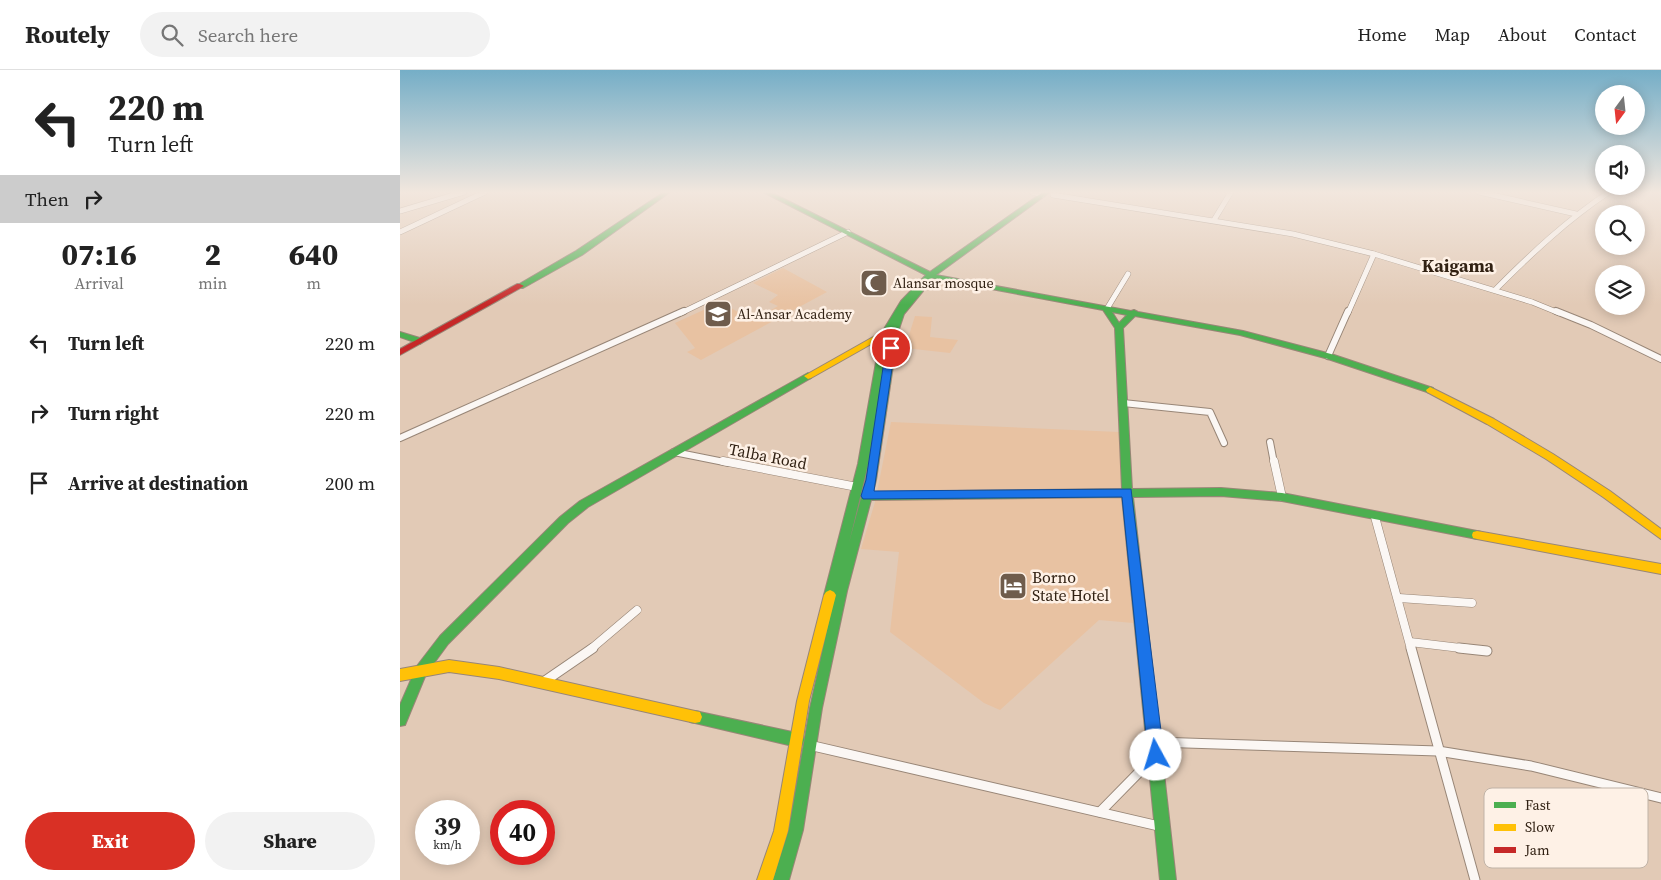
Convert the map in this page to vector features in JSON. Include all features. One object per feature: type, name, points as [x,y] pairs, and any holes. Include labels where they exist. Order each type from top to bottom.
[{"type":"street","points":[[400,352],[579,254],[613,230]]},
{"type":"street","points":[[843,230],[931,275],[1240,333],[1328,356],[1426,388],[1482,415],[1614,497],[1661,535]]},
{"type":"street","points":[[765,880],[781,831],[797,740],[822,622],[857,487],[885,334],[901,301],[931,275],[994,230]]},
{"type":"street","points":[[1270,230],[1300,235],[1374,254],[1496,289],[1591,325],[1661,359]]},
{"type":"street","points":[[1496,289],[1558,230]]},
{"type":"street","points":[[400,438],[694,307],[848,232]]},
{"type":"street","points":[[1328,356],[1374,254]]},
{"type":"street","points":[[1106,307],[1128,274]]},
{"type":"street","points":[[781,880],[796,830],[809,745],[841,591],[867,496],[894,332],[900,314],[931,275]]},
{"type":"street","points":[[1106,307],[1119,328],[1127,493],[1155,742],[1168,880]]},
{"type":"street","points":[[1119,328],[1134,312]]},
{"type":"street","points":[[400,334],[420,341]]},
{"type":"street","points":[[400,720],[421,670],[444,640],[564,520],[584,504],[885,334]]},
{"type":"street","points":[[1123,403],[1210,412],[1224,443]]},
{"type":"street","points":[[1270,442],[1282,497]]},
{"type":"street","name":"Talba Road","points":[[674,452],[857,487]]},
{"type":"street","points":[[867,496],[1221,492],[1282,497],[1375,517],[1661,569]]},
{"type":"street","points":[[1375,517],[1474,880]]},
{"type":"street","points":[[1398,598],[1472,603]]},
{"type":"street","points":[[541,683],[582,658],[637,610]]},
{"type":"street","points":[[1410,642],[1487,651]]},
{"type":"street","points":[[400,675],[450,666],[499,673],[797,740]]},
{"type":"street","points":[[1155,742],[1438,751],[1531,766],[1620,788]]},
{"type":"street","points":[[809,745],[1164,827]]},
{"type":"street","points":[[1100,812],[1156,755]]},
{"type":"street","points":[[1648,795],[1661,798]]},
{"type":"shaded area","name":"Al-Ansar Academy","points":[[783,268],[827,292],[701,360],[687,352],[695,348],[675,323],[721,302],[753,321],[778,306],[769,302],[778,295],[753,283]]},
{"type":"shaded area","points":[[915,316],[932,317],[930,337],[958,340],[950,353],[905,348]]},
{"type":"shaded area","name":"Borno State Hotel","points":[[891,422],[1119,432],[1133,623],[1099,620],[1000,710],[984,703],[890,632],[899,552],[861,549],[875,502]]},
{"type":"traffic: fast","points":[[520,286],[579,253],[612,230]]},
{"type":"traffic: fast","points":[[841,230],[935,277],[1240,333],[1328,356],[1430,390]]},
{"type":"traffic: fast","points":[[830,595],[863,464],[885,334],[894,317],[915,289],[940,268],[995,230]]},
{"type":"traffic: fast","points":[[781,880],[796,830],[816,708],[841,591],[871,480],[894,332],[900,314],[919,291]]},
{"type":"traffic: fast","points":[[1105,307],[1119,328],[1127,493],[1168,880]]},
{"type":"traffic: fast","points":[[1119,328],[1134,312]]},
{"type":"traffic: fast","points":[[400,334],[420,341]]},
{"type":"traffic: fast","points":[[400,720],[421,670],[444,640],[564,520],[584,504],[808,376]]},
{"type":"traffic: fast","points":[[867,496],[1221,492],[1282,497],[1477,535]]},
{"type":"traffic: fast","points":[[695,717],[797,740]]},
{"type":"traffic: slow","points":[[808,376],[885,334]]},
{"type":"traffic: slow","points":[[1430,390],[1461,405],[1550,456],[1606,494],[1661,535]]},
{"type":"traffic: slow","points":[[1477,535],[1661,569]]},
{"type":"traffic: slow","points":[[765,880],[781,831],[803,701],[830,595]]},
{"type":"traffic: slow","points":[[400,675],[449,666],[499,673],[695,717]]},
{"type":"traffic: jam","points":[[400,352],[520,286]]},
{"type":"place","name":"Alansar mosque","points":[[874,283]]},
{"type":"place","name":"Al-Ansar Academy","points":[[718,314]]},
{"type":"place","name":"Borno State Hotel","points":[[1013,586]]},
{"type":"district","name":"Kaigama","points":[[1458,266]]},
{"type":"route","points":[[891,348],[881,420],[875,448],[872,480],[867,496],[889,494],[1059,492],[1127,493],[1156,755]]}]
